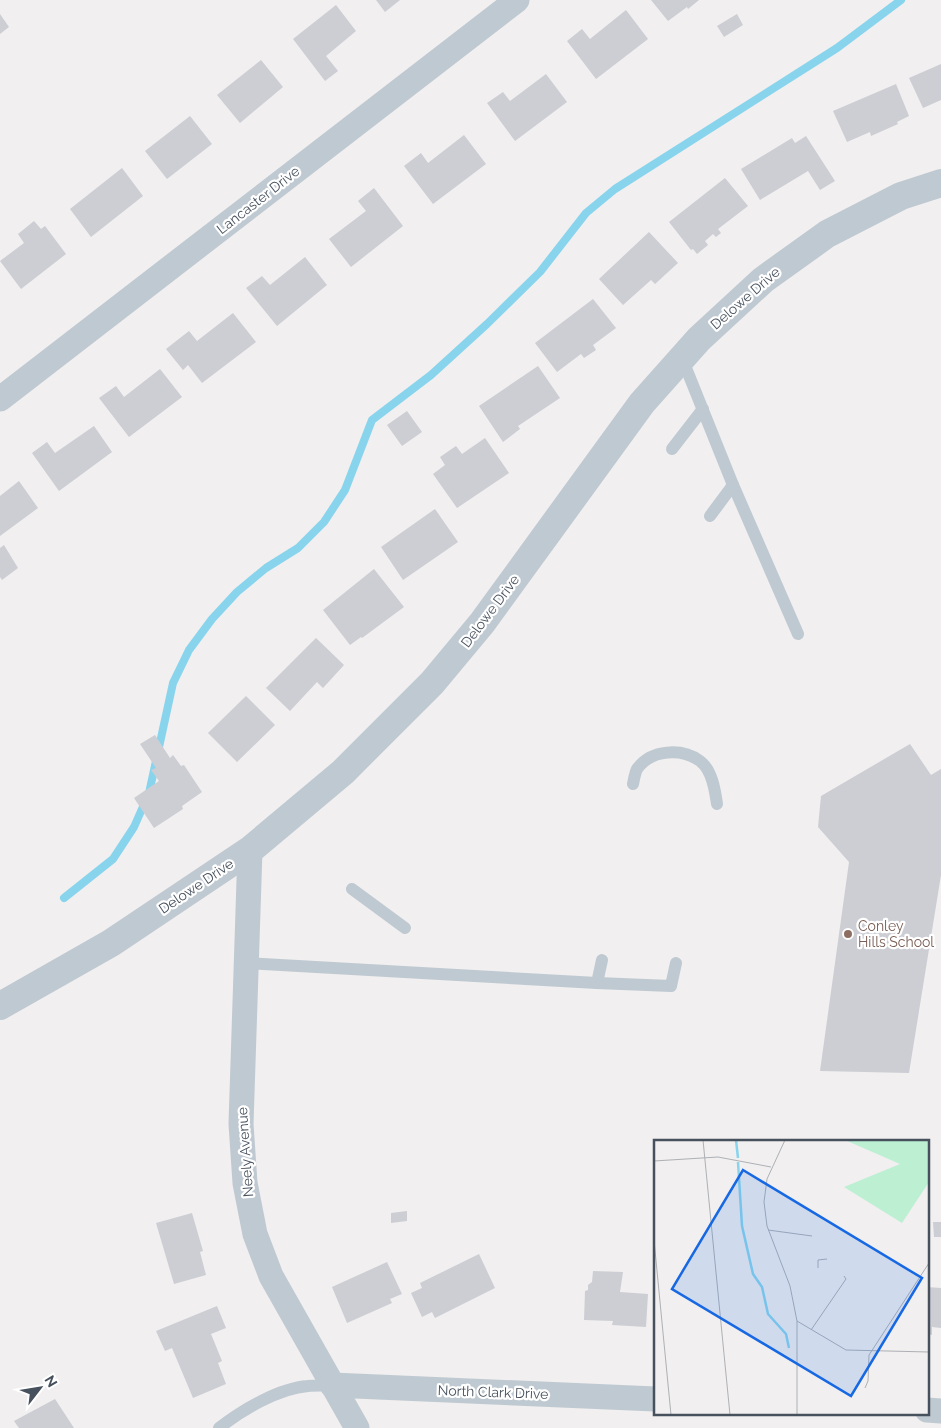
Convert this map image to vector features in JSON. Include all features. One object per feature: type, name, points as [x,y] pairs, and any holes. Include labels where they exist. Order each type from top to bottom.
[{"type":"street","name":"Lancaster Drive","points":[[0,399],[517,0]]},
{"type":"street","name":"Delowe Drive","points":[[0,1006],[110,943],[250,850],[343,772],[432,683],[482,623],[642,403],[699,339],[763,280],[827,234],[901,196],[941,183]]},
{"type":"street","name":"Neely Avenue","points":[[250,850],[241,1124],[245,1183],[255,1234],[271,1276],[357,1428]]},
{"type":"street","name":"North Clark Drive","points":[[332,1386],[654,1399]]},
{"type":"street","points":[[928,1410],[941,1411]]},
{"type":"lane","points":[[682,358],[733,485],[798,634]]},
{"type":"lane","points":[[672,449],[703,409]]},
{"type":"lane","points":[[710,516],[733,485]]},
{"type":"lane","points":[[633,784],[636,771],[647,759],[665,753],[682,752],[701,762],[714,782],[717,804]]},
{"type":"lane","points":[[352,889],[406,928]]},
{"type":"lane","points":[[598,983],[602,960]]},
{"type":"lane","points":[[246,963],[671,986],[676,963]]},
{"type":"lane","points":[[219,1428],[243,1411],[289,1390],[307,1386],[332,1386]]},
{"type":"building","points":[[376,0],[400,0],[385,12]]},
{"type":"building","points":[[651,0],[699,0],[668,21]]},
{"type":"building","points":[[336,5],[356,31],[326,56],[338,71],[325,81],[293,39]]},
{"type":"building","points":[[626,10],[648,39],[596,79],[567,41],[582,29],[590,39]]},
{"type":"building","points":[[0,14],[9,27],[0,34]]},
{"type":"building","points":[[737,14],[743,25],[724,37],[717,26]]},
{"type":"building","points":[[261,60],[283,87],[240,123],[217,95]]},
{"type":"building","points":[[941,64],[941,100],[923,108],[909,78]]},
{"type":"building","points":[[546,74],[567,102],[515,141],[487,103],[503,92],[510,101]]},
{"type":"building","points":[[896,84],[909,116],[897,122],[898,124],[871,136],[870,132],[847,142],[833,111]]},
{"type":"building","points":[[190,116],[212,144],[167,179],[145,151]]},
{"type":"building","points":[[464,135],[486,164],[433,204],[404,166],[421,153],[428,163]]},
{"type":"building","points":[[806,136],[835,181],[820,190],[808,171],[760,200],[741,169],[792,138],[795,143]]},
{"type":"building","points":[[122,168],[143,196],[91,237],[70,209]]},
{"type":"building","points":[[725,178],[748,206],[718,229],[721,233],[716,237],[713,234],[705,241],[708,245],[697,254],[693,249],[691,250],[669,222]]},
{"type":"building","points":[[374,188],[403,226],[351,267],[329,239],[366,211],[358,201]]},
{"type":"building","points":[[34,221],[41,229],[45,226],[66,254],[21,289],[0,261],[24,243],[18,234]]},
{"type":"building","points":[[649,232],[678,263],[655,284],[651,280],[623,305],[599,279]]},
{"type":"building","points":[[305,257],[327,285],[277,326],[246,288],[262,276],[270,285]]},
{"type":"building","points":[[593,299],[616,328],[593,345],[596,350],[584,358],[581,354],[557,372],[535,343]]},
{"type":"building","points":[[233,313],[256,342],[202,383],[188,365],[183,370],[166,349],[189,331],[197,341]]},
{"type":"building","points":[[538,366],[560,398],[518,426],[520,429],[503,442],[479,406]]},
{"type":"building","points":[[160,369],[182,397],[129,437],[99,398],[116,386],[124,397]]},
{"type":"building","points":[[407,411],[422,432],[402,446],[387,425]]},
{"type":"building","points":[[94,426],[112,452],[59,491],[32,453],[47,442],[55,453]]},
{"type":"building","points":[[485,438],[509,473],[457,508],[433,474],[445,465],[440,457],[456,446],[462,454]]},
{"type":"building","points":[[19,481],[38,508],[0,536],[0,496]]},
{"type":"building","points":[[435,509],[458,542],[403,580],[381,547]]},
{"type":"building","points":[[4,545],[18,568],[2,580],[0,577],[0,548]]},
{"type":"building","points":[[374,569],[404,607],[350,645],[323,610]]},
{"type":"building","points":[[316,638],[344,665],[323,688],[317,682],[290,711],[266,688]]},
{"type":"building","points":[[246,696],[275,725],[237,762],[208,733]]},
{"type":"building","points":[[155,735],[170,758],[173,755],[181,766],[184,765],[202,792],[182,806],[183,809],[154,828],[134,798],[159,781],[151,770],[156,768],[140,744]]},
{"type":"building","points":[[910,744],[931,775],[941,769],[941,875],[909,1073],[820,1071],[849,862],[818,827],[821,796]]},
{"type":"building","points":[[407,1211],[407,1221],[391,1223],[391,1213]]},
{"type":"building","points":[[192,1213],[203,1251],[200,1252],[206,1275],[174,1284],[156,1223]]},
{"type":"building","points":[[933,1222],[941,1222],[941,1237],[934,1237]]},
{"type":"building","points":[[479,1254],[495,1288],[435,1318],[432,1312],[422,1317],[411,1293],[422,1288],[420,1283]]},
{"type":"building","points":[[387,1262],[402,1294],[390,1299],[392,1303],[347,1323],[332,1287]]},
{"type":"building","points":[[593,1271],[623,1272],[620,1292],[648,1294],[646,1327],[612,1325],[613,1321],[584,1320],[585,1291],[588,1290],[588,1285],[592,1282]]},
{"type":"building","points":[[928,1287],[941,1288],[941,1328],[932,1327],[932,1335],[928,1334]]},
{"type":"building","points":[[217,1306],[226,1328],[211,1334],[222,1361],[218,1363],[226,1384],[193,1398],[172,1348],[165,1351],[156,1331]]},
{"type":"building","points":[[55,1399],[74,1428],[19,1428],[14,1421]]},
{"type":"waterway","points":[[64,898],[113,859],[134,827],[149,793],[173,683],[189,650],[212,619],[237,592],[266,568],[298,548],[324,522],[345,490],[372,420],[431,375],[487,324],[540,272],[586,213],[615,189],[837,48],[901,0]]},
{"type":"place","name":"Conley Hills School","points":[[848,934]]}]
